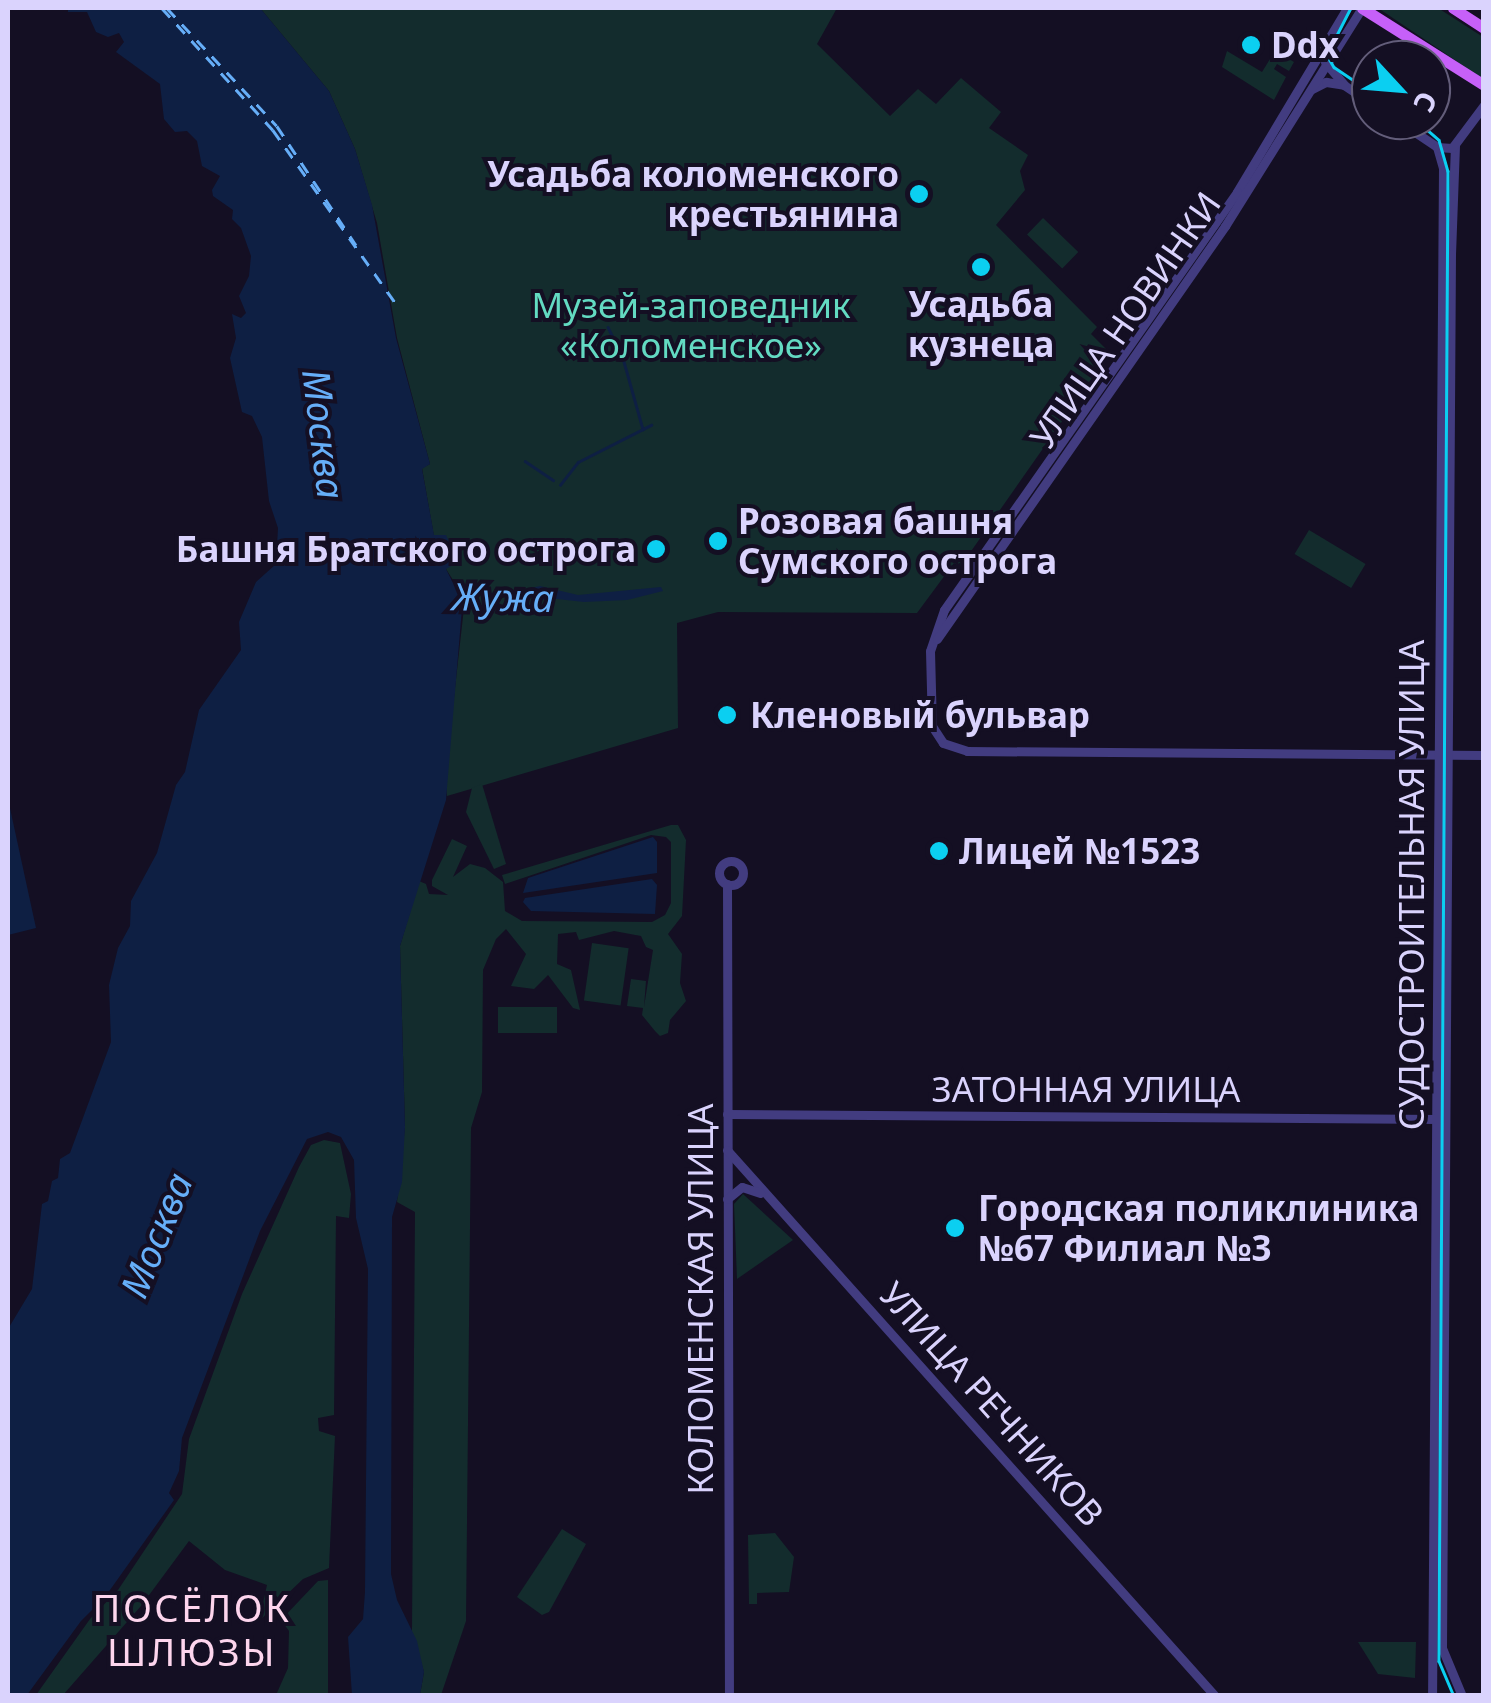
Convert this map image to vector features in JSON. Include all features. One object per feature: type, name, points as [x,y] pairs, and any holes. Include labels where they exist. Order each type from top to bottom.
[{"type":"main road","points":[[1362,8],[1484,85]]},
{"type":"main road","points":[[1453,8],[1484,28]]},
{"type":"street","name":"УЛИЦА НОВИНКИ","points":[[1196,259],[1346,8]]},
{"type":"street","name":"УЛИЦА НОВИНКИ","points":[[1362,8],[1196,259],[948,620],[931,662],[932,726],[943,743],[967,751],[1443,755]]},
{"type":"street","points":[[1376,8],[1390,25]]},
{"type":"street","points":[[1325,45],[1326,66],[1351,89]]},
{"type":"street","points":[[1306,93],[1326,82],[1344,85]]},
{"type":"street","points":[[1425,140],[1436,148],[1450,149],[1484,105]]},
{"type":"street","name":"СУДОСТРОИТЕЛЬНАЯ УЛИЦА","points":[[1443,755],[1455,145]]},
{"type":"street","name":"СУДОСТРОИТЕЛЬНАЯ УЛИЦА","points":[[1436,148],[1443,168],[1442,1648],[1447,1668],[1462,1696]]},
{"type":"street","points":[[1443,755],[1484,755]]},
{"type":"street","name":"КОЛОМЕНСКАЯ УЛИЦА","points":[[729,1696],[726,1200],[728,902],[732,884]]},
{"type":"street","name":"ЗАТОННАЯ УЛИЦА","points":[[727,1114],[1441,1119]]},
{"type":"street","name":"СУДОСТРОИТЕЛЬНАЯ УЛИЦА","points":[[1432,1696],[1441,1119]]},
{"type":"street","name":"УЛИЦА РЕЧНИКОВ","points":[[727,1150],[1215,1696]]},
{"type":"street","points":[[726,1200],[742,1187],[766,1198]]},
{"type":"street","points":[[1433,1672],[1440,1666],[1447,1668]]},
{"type":"green space","name":"Музей-заповедник «Коломенское»","points":[[260,8],[837,8],[817,44],[890,116],[918,89],[936,104],[961,78],[1001,112],[989,128],[1028,155],[1020,171],[1025,190],[996,225],[1097,327],[1091,334],[1110,353],[960,567],[954,563],[917,613],[718,612],[677,623],[678,728],[447,796],[445,777],[465,599],[446,569],[434,536],[422,468],[430,464],[397,338],[377,223],[355,149],[329,91]]},
{"type":"green space","points":[[1378,8],[1438,8],[1483,37],[1483,79],[1451,57],[1451,40],[1425,40]]},
{"type":"green space","points":[[1227,51],[1262,72],[1275,51],[1294,62],[1289,71],[1277,64],[1274,69],[1286,77],[1274,100],[1222,67]]},
{"type":"green space","points":[[1043,218],[1078,252],[1062,269],[1027,235]]},
{"type":"green space","points":[[1309,530],[1366,564],[1351,588],[1295,554]]},
{"type":"green space","points":[[482,784],[506,864],[494,869],[466,812],[472,788]]},
{"type":"green space","points":[[678,825],[686,840],[682,916],[668,934],[682,954],[680,983],[686,1001],[670,1020],[668,1033],[660,1036],[655,1031],[642,1015],[643,1008],[627,1006],[631,979],[646,981],[644,1007],[653,950],[646,947],[641,936],[614,931],[579,940],[576,932],[558,934],[557,964],[571,970],[580,1010],[573,1008],[548,975],[534,989],[511,986],[526,954],[506,929],[496,939],[483,970],[482,1092],[471,1128],[466,1621],[441,1695],[420,1695],[424,1672],[412,1632],[415,1212],[397,1202],[405,1127],[400,946],[419,881],[426,884],[429,894],[448,895],[432,886],[432,880],[452,839],[467,846],[453,877],[470,864],[485,868],[503,882],[505,911],[522,921],[652,922],[665,915],[671,903],[671,842],[666,837],[651,835],[505,884],[502,875]]},
{"type":"green space","points":[[592,943],[629,948],[621,1006],[584,1000]]},
{"type":"green space","points":[[498,1007],[557,1007],[557,1033],[498,1033]]},
{"type":"green space","points":[[324,1140],[340,1143],[351,1194],[349,1218],[336,1216],[334,1415],[318,1418],[319,1431],[335,1436],[329,1568],[303,1579],[259,1621],[267,1585],[225,1570],[189,1541],[141,1606],[63,1695],[36,1695],[90,1619],[118,1590],[182,1494],[189,1439],[242,1294],[299,1167],[311,1145]]},
{"type":"green space","points":[[743,1194],[793,1240],[737,1279],[734,1204]]},
{"type":"green space","points":[[562,1529],[586,1544],[549,1612],[542,1615],[517,1597]]},
{"type":"green space","points":[[775,1533],[794,1557],[789,1592],[757,1593],[757,1604],[749,1604],[748,1535]]},
{"type":"green space","points":[[328,1580],[328,1695],[276,1695],[288,1668],[289,1631],[281,1620],[318,1581]]},
{"type":"green space","points":[[1358,1642],[1416,1642],[1415,1678],[1378,1674]]},
{"type":"water","name":"Москва","points":[[68,8],[260,8],[329,91],[355,149],[372,205],[396,338],[430,464],[422,469],[434,535],[446,535],[458,562],[446,569],[461,590],[505,594],[540,586],[578,595],[661,587],[663,591],[627,600],[584,602],[548,598],[537,602],[535,595],[526,593],[505,597],[475,594],[465,599],[462,608],[446,800],[400,946],[405,1127],[402,1182],[392,1217],[391,1574],[397,1600],[417,1641],[424,1672],[420,1695],[352,1695],[348,1637],[363,1619],[365,1592],[368,1269],[356,1218],[354,1160],[341,1137],[328,1132],[307,1139],[260,1231],[182,1438],[179,1471],[169,1493],[174,1500],[105,1597],[81,1621],[27,1695],[8,1695],[8,1329],[32,1289],[42,1204],[48,1201],[52,1181],[58,1178],[60,1159],[70,1153],[111,1042],[109,985],[118,948],[130,926],[131,901],[157,853],[176,785],[185,772],[199,710],[241,650],[239,622],[256,582],[276,564],[278,528],[269,501],[262,437],[252,416],[242,412],[230,358],[236,338],[232,314],[241,318],[246,313],[239,296],[249,276],[251,256],[241,228],[232,219],[233,210],[213,196],[220,176],[202,166],[197,141],[187,131],[175,132],[164,119],[160,84],[116,52],[124,42],[119,33],[108,37],[96,32],[87,12],[68,12]]},
{"type":"water","points":[[8,799],[36,928],[8,935]]},
{"type":"water","points":[[653,837],[657,842],[657,873],[523,893],[528,878]]},
{"type":"water","points":[[652,879],[657,885],[655,914],[531,911],[523,902],[525,898]]},
{"type":"waterway","points":[[608,327],[623,358],[643,429]]},
{"type":"waterway","points":[[560,485],[578,462],[651,425]]},
{"type":"waterway","points":[[525,461],[553,480]]},
{"type":"ferry route","points":[[162,8],[273,130],[396,304]]},
{"type":"ferry route","points":[[167,8],[277,126],[356,245]]},
{"type":"tram line","points":[[1351,8],[1327,55],[1334,67],[1351,78]]},
{"type":"tram line","points":[[1439,140],[1448,171],[1439,1661],[1454,1696]]},
{"type":"place","name":"Ddx","points":[[1251,45]]},
{"type":"place","name":"Усадьба коломенского крестьянина","points":[[919,194]]},
{"type":"place","name":"Усадьба кузнеца","points":[[981,267]]},
{"type":"place","name":"Розовая башня Сумского острога","points":[[718,541]]},
{"type":"place","name":"Башня Братского острога","points":[[656,549]]},
{"type":"place","name":"Кленовый бульвар","points":[[727,715]]},
{"type":"place","name":"Лицей №1523","points":[[939,851]]},
{"type":"place","name":"Городская поликлиника №67 Филиал №3","points":[[955,1228]]},
{"type":"district","name":"ПОСЁЛОК ШЛЮЗЫ","points":[[192,1630]]},
{"type":"water label","name":"Жужа","points":[[503,597]]}]
